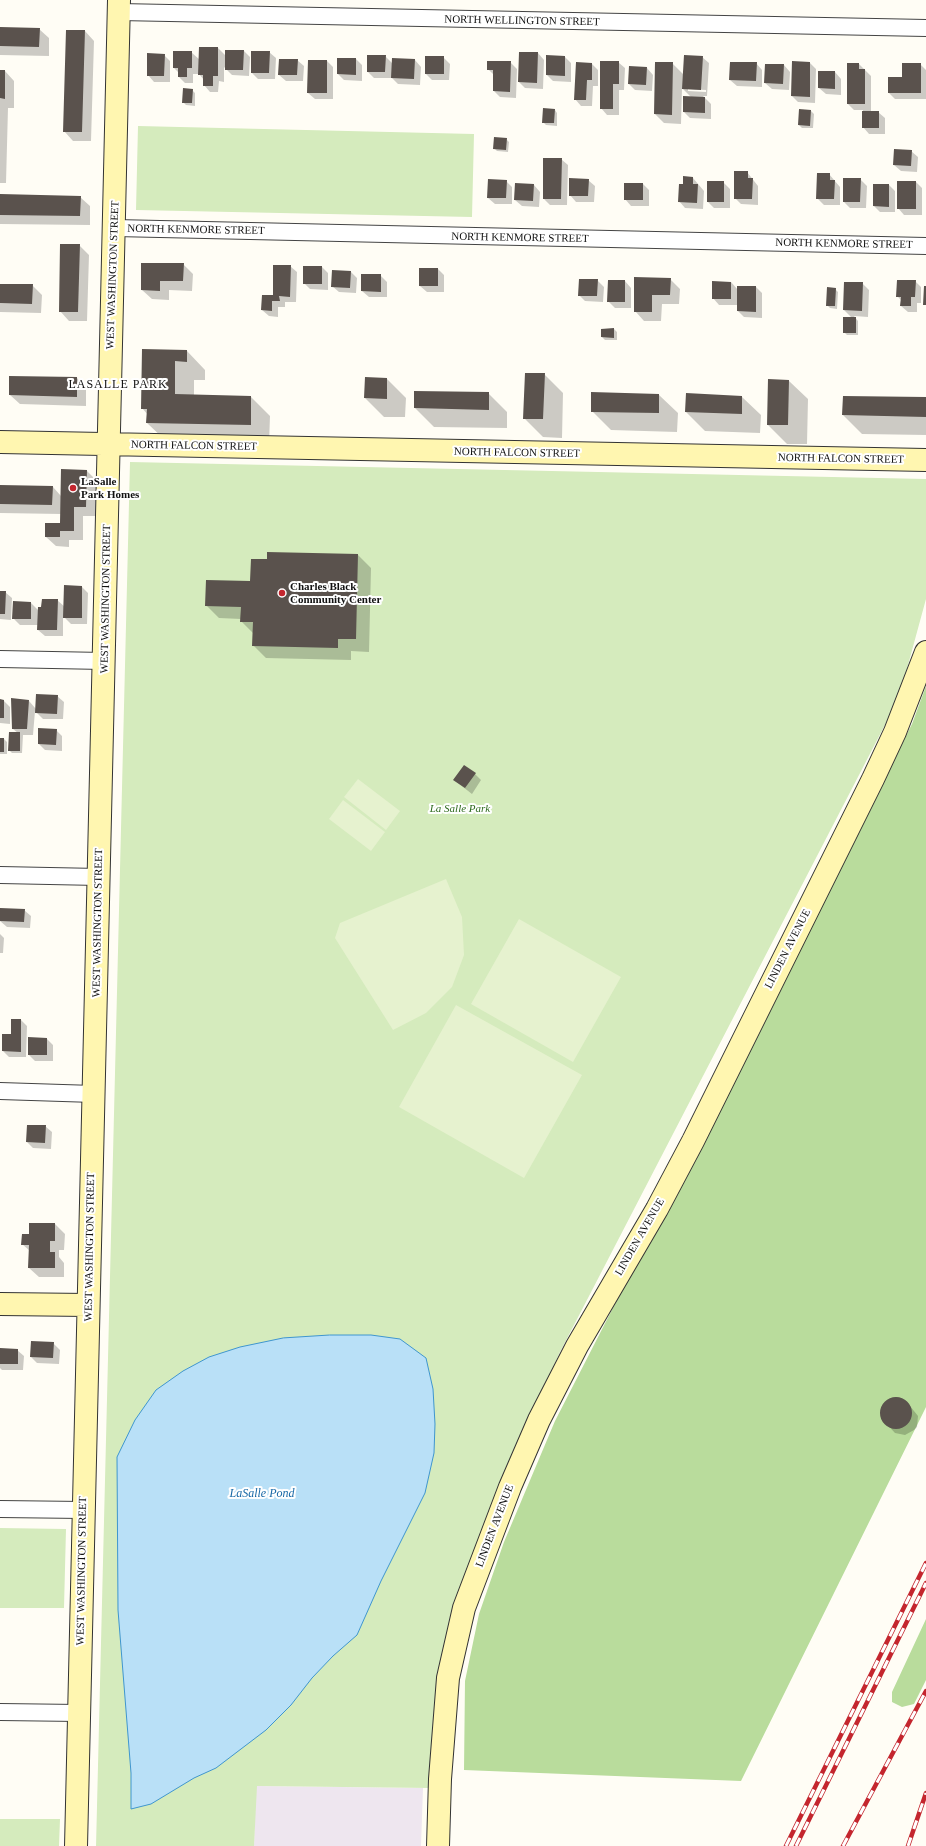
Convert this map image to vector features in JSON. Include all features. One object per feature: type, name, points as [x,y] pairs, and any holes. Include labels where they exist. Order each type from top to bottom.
[{"type":"street","name":"NORTH WELLINGTON STREET","points":[[119,6],[926,28]]},
{"type":"street","name":"WEST WASHINGTON STREET","points":[[76,1846],[119,6]]},
{"type":"street","name":"NORTH KENMORE STREET","points":[[115,228],[926,246]]},
{"type":"street","name":"NORTH FALCON STREET","points":[[0,442],[926,460]]},
{"type":"street","name":"LINDEN AVENUE","points":[[438,1846],[443,1724],[450,1664],[464,1608],[510,1487],[539,1420],[577,1346],[657,1210],[693,1141],[873,779],[898,726],[926,652]]},
{"type":"street","points":[[0,659],[104,661]]},
{"type":"street","points":[[0,875],[99,877]]},
{"type":"street","points":[[0,1091],[94,1094]]},
{"type":"street","points":[[0,1304],[88,1305]]},
{"type":"street","points":[[0,1509],[83,1510]]},
{"type":"street","points":[[0,1712],[79,1713]]},
{"type":"shaded area","points":[[256,1786],[423,1788],[421,1846],[254,1846]]},
{"type":"green space","points":[[138,126],[474,134],[472,217],[136,210]]},
{"type":"green space","name":"La Salle Park","points":[[130,462],[926,479],[926,599],[905,676],[888,719],[560,1352],[499,1487],[450,1617],[439,1670],[433,1720],[430,1788],[257,1786],[254,1846],[96,1846]]},
{"type":"green space","points":[[926,686],[926,1407],[741,1781],[464,1770],[465,1681],[479,1614],[504,1542],[555,1421],[912,724]]},
{"type":"green space","points":[[358,779],[400,811],[386,830],[344,797]]},
{"type":"green space","points":[[343,800],[385,832],[371,851],[329,819]]},
{"type":"green space","points":[[446,879],[462,917],[464,955],[452,987],[426,1013],[393,1030],[335,938],[340,923]]},
{"type":"green space","points":[[519,919],[621,977],[573,1062],[471,1004]]},
{"type":"green space","points":[[456,1005],[582,1075],[524,1178],[399,1107]]},
{"type":"green space","points":[[0,1528],[66,1529],[64,1608],[0,1608]]},
{"type":"green space","points":[[926,1619],[926,1680],[914,1704],[902,1707],[892,1702],[892,1692]]},
{"type":"green space","points":[[0,1819],[60,1819],[59,1846],[0,1846]]},
{"type":"water","name":"LaSalle Pond","points":[[330,1335],[371,1335],[400,1339],[426,1358],[433,1389],[435,1424],[434,1453],[425,1493],[381,1581],[357,1635],[333,1656],[312,1678],[291,1705],[266,1730],[216,1768],[194,1778],[151,1804],[131,1809],[131,1773],[118,1610],[117,1457],[135,1420],[156,1390],[183,1371],[209,1357],[240,1347],[283,1338]]},
{"type":"building","points":[[0,27],[40,28],[39,47],[0,46]]},
{"type":"building","points":[[66,30],[85,30],[82,132],[63,132]]},
{"type":"building","points":[[199,47],[218,47],[218,76],[213,76],[213,86],[203,86],[203,75],[198,75]]},
{"type":"building","points":[[225,50],[244,50],[243,70],[225,70]]},
{"type":"building","points":[[173,51],[192,51],[192,68],[187,68],[187,77],[178,77],[178,68],[173,68]]},
{"type":"building","points":[[251,51],[270,51],[269,73],[251,73]]},
{"type":"building","points":[[519,52],[538,52],[537,83],[518,82]]},
{"type":"building","points":[[147,53],[165,54],[164,76],[147,76]]},
{"type":"building","points":[[367,55],[386,55],[385,72],[367,72]]},
{"type":"building","points":[[546,55],[565,56],[565,76],[546,75]]},
{"type":"building","points":[[684,55],[703,56],[701,90],[682,89]]},
{"type":"building","points":[[425,56],[444,56],[444,74],[425,74]]},
{"type":"building","points":[[337,58],[356,58],[356,75],[337,74]]},
{"type":"building","points":[[392,58],[415,59],[414,79],[391,78]]},
{"type":"building","points":[[279,59],[298,59],[297,75],[278,75]]},
{"type":"building","points":[[308,60],[327,60],[327,93],[307,93]]},
{"type":"building","points":[[487,61],[511,61],[510,92],[493,91],[493,70],[487,70]]},
{"type":"building","points":[[600,61],[619,61],[619,84],[613,84],[613,109],[600,109]]},
{"type":"building","points":[[792,61],[810,62],[810,97],[791,96]]},
{"type":"building","points":[[576,62],[592,63],[592,80],[587,80],[586,100],[574,100]]},
{"type":"building","points":[[655,62],[673,62],[672,115],[654,114]]},
{"type":"building","points":[[730,62],[757,62],[756,81],[729,80]]},
{"type":"building","points":[[847,63],[859,63],[859,69],[865,69],[865,104],[847,104]]},
{"type":"building","points":[[902,63],[921,63],[921,93],[888,93],[888,77],[902,77]]},
{"type":"building","points":[[765,64],[784,64],[783,84],[764,83]]},
{"type":"building","points":[[629,66],[647,67],[646,85],[628,84]]},
{"type":"building","points":[[0,70],[5,70],[5,99],[0,98]]},
{"type":"building","points":[[818,71],[835,71],[835,89],[818,88]]},
{"type":"building","points":[[183,88],[193,89],[192,103],[182,103]]},
{"type":"building","points":[[683,96],[705,97],[705,113],[683,112]]},
{"type":"building","points":[[543,108],[555,109],[554,123],[542,123]]},
{"type":"building","points":[[799,109],[811,110],[810,126],[798,125]]},
{"type":"building","points":[[862,111],[879,111],[879,128],[862,128]]},
{"type":"building","points":[[494,137],[507,138],[506,150],[493,149]]},
{"type":"building","points":[[894,149],[912,150],[911,166],[893,165]]},
{"type":"building","points":[[543,158],[562,158],[561,199],[543,199]]},
{"type":"building","points":[[734,171],[748,171],[748,178],[753,178],[752,199],[734,199]]},
{"type":"building","points":[[817,173],[830,173],[830,180],[835,180],[834,199],[816,199]]},
{"type":"building","points":[[683,176],[693,177],[693,184],[698,184],[697,203],[678,202],[679,184],[683,184]]},
{"type":"building","points":[[569,178],[589,179],[588,196],[569,196]]},
{"type":"building","points":[[843,178],[861,178],[860,202],[843,202]]},
{"type":"building","points":[[488,179],[507,180],[506,198],[487,198]]},
{"type":"building","points":[[707,181],[724,181],[724,202],[707,202]]},
{"type":"building","points":[[897,181],[916,181],[916,209],[897,209]]},
{"type":"building","points":[[515,183],[534,184],[533,201],[514,200]]},
{"type":"building","points":[[624,183],[643,183],[643,200],[624,200]]},
{"type":"building","points":[[873,184],[889,184],[889,207],[873,206]]},
{"type":"building","points":[[0,194],[81,196],[80,216],[0,215]]},
{"type":"building","points":[[60,244],[80,244],[78,312],[59,312]]},
{"type":"building","points":[[141,263],[184,263],[183,281],[160,281],[160,291],[141,290]]},
{"type":"building","points":[[273,265],[291,265],[290,297],[279,296],[280,301],[272,301],[272,311],[261,310],[262,295],[273,295]]},
{"type":"building","points":[[303,266],[322,266],[322,284],[303,284]]},
{"type":"building","points":[[419,268],[438,268],[438,286],[419,286]]},
{"type":"building","points":[[332,270],[351,271],[350,288],[331,287]]},
{"type":"building","points":[[361,274],[381,274],[381,292],[361,291]]},
{"type":"building","points":[[634,277],[671,278],[670,295],[652,295],[652,312],[634,312]]},
{"type":"building","points":[[579,279],[598,279],[597,296],[578,296]]},
{"type":"building","points":[[608,280],[625,280],[625,302],[607,302]]},
{"type":"building","points":[[897,280],[916,280],[915,297],[911,297],[911,306],[900,306],[901,297],[896,297]]},
{"type":"building","points":[[712,281],[731,282],[731,299],[712,299]]},
{"type":"building","points":[[844,282],[863,282],[862,311],[843,310]]},
{"type":"building","points":[[0,284],[33,284],[32,304],[0,303]]},
{"type":"building","points":[[737,286],[756,286],[756,312],[737,311]]},
{"type":"building","points":[[924,286],[926,286],[926,305],[923,305]]},
{"type":"building","points":[[827,287],[836,288],[835,306],[826,306]]},
{"type":"building","points":[[843,317],[856,317],[856,333],[843,333]]},
{"type":"building","points":[[614,328],[614,338],[601,337],[601,329]]},
{"type":"building","points":[[142,349],[187,350],[187,362],[175,361],[175,394],[251,396],[251,425],[146,423],[147,409],[141,409]]},
{"type":"building","points":[[525,373],[545,373],[543,419],[523,419]]},
{"type":"building","points":[[9,376],[77,377],[77,397],[9,395]]},
{"type":"building","points":[[365,377],[387,378],[387,399],[364,398]]},
{"type":"building","points":[[768,379],[789,380],[788,425],[767,425]]},
{"type":"building","points":[[414,391],[489,392],[489,410],[414,408]]},
{"type":"building","points":[[591,392],[659,394],[659,413],[591,412]]},
{"type":"building","points":[[686,393],[742,396],[742,414],[685,412]]},
{"type":"building","points":[[843,396],[926,397],[926,417],[842,415]]},
{"type":"building","name":"LaSalle Park Homes","points":[[61,469],[87,470],[86,507],[74,507],[74,531],[60,531],[60,537],[45,537],[45,523],[60,523]]},
{"type":"building","points":[[0,485],[53,486],[52,505],[0,504]]},
{"type":"building","name":"Charles Black Community Center","points":[[267,552],[358,554],[356,639],[338,639],[338,648],[252,646],[253,622],[240,622],[241,607],[205,606],[206,580],[250,581],[251,559],[267,559]]},
{"type":"building","points":[[64,585],[82,586],[82,618],[63,618]]},
{"type":"building","points":[[0,591],[6,591],[5,614],[0,614]]},
{"type":"building","points":[[42,599],[58,599],[57,630],[37,630],[38,607],[41,607]]},
{"type":"building","points":[[13,601],[31,602],[31,619],[12,619]]},
{"type":"building","points":[[36,694],[58,695],[57,714],[35,713]]},
{"type":"building","points":[[11,698],[29,700],[27,729],[12,729]]},
{"type":"building","points":[[0,699],[4,700],[4,718],[0,718]]},
{"type":"building","points":[[38,728],[57,729],[56,745],[38,744]]},
{"type":"building","points":[[9,732],[20,732],[20,751],[8,751]]},
{"type":"building","points":[[0,738],[4,738],[4,752],[0,752]]},
{"type":"building","points":[[464,765],[476,773],[465,788],[453,780]]},
{"type":"building","points":[[0,908],[25,909],[24,922],[0,921]]},
{"type":"building","points":[[11,1019],[21,1019],[21,1052],[2,1051],[2,1034],[11,1034]]},
{"type":"building","points":[[28,1037],[47,1038],[47,1055],[28,1055]]},
{"type":"building","points":[[27,1125],[46,1125],[45,1143],[26,1142]]},
{"type":"building","points":[[29,1223],[55,1223],[55,1241],[50,1241],[50,1252],[55,1252],[55,1268],[28,1268],[29,1245],[21,1245],[22,1234],[29,1234]]},
{"type":"building","points":[[31,1341],[54,1342],[53,1358],[30,1357]]},
{"type":"building","points":[[0,1348],[18,1349],[18,1364],[0,1364]]},
{"type":"building","points":[[893,1397],[899,1397],[908,1401],[912,1413],[908,1425],[899,1429],[893,1429],[884,1425],[880,1416],[880,1410],[884,1401]]},
{"type":"railway","points":[[786,1846],[926,1563]]},
{"type":"railway","points":[[796,1846],[926,1583]]},
{"type":"railway","points":[[843,1846],[926,1691]]},
{"type":"railway","points":[[908,1846],[926,1793]]},
{"type":"place","name":"LaSalle Park Homes","points":[[73,488]]},
{"type":"place","name":"Charles Black Community Center","points":[[282,593]]},
{"type":"district","name":"LASALLE PARK","points":[[118,385]]}]
